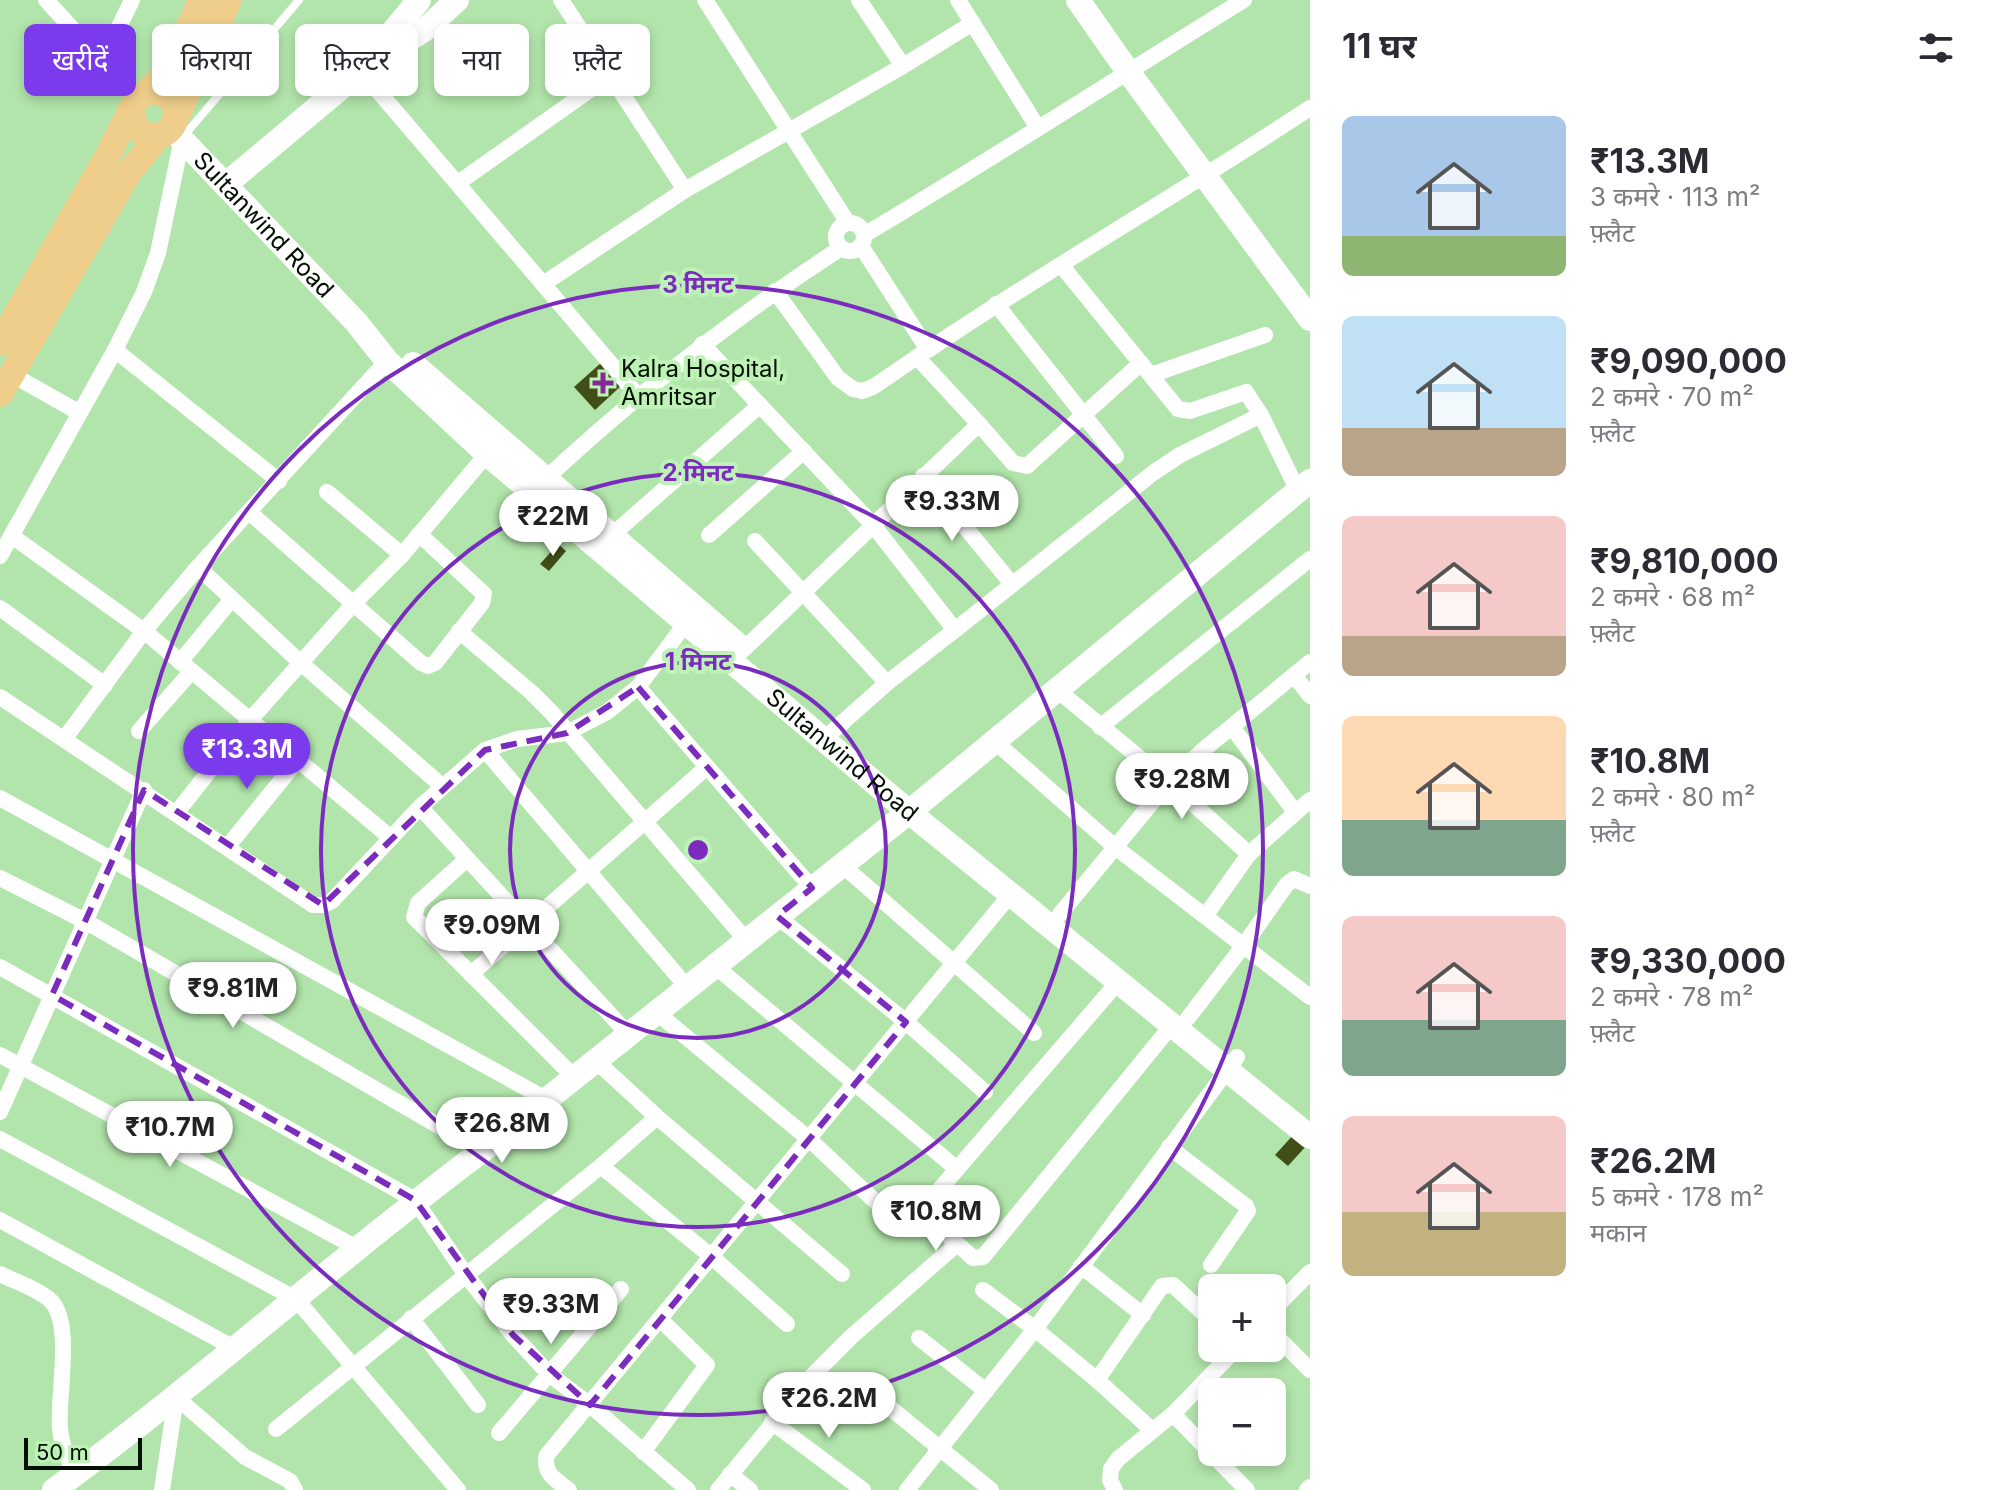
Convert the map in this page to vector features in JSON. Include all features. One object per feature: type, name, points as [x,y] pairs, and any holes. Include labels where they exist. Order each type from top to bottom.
[{"type":"main road","points":[[0,343],[138,99],[171,68],[201,0]]},
{"type":"main road","points":[[6,384],[129,172],[172,130],[229,0]]},
{"type":"main road","points":[[399,24],[419,0]]},
{"type":"main road","points":[[418,34],[457,0]]},
{"type":"main road","points":[[1078,0],[1310,319]]},
{"type":"main road","points":[[155,91],[172,100],[172,130],[150,136],[135,126],[131,118],[138,99],[155,91]]},
{"type":"main road","points":[[225,185],[331,96]]},
{"type":"main road","name":"Sultanwind Road","points":[[172,130],[356,322],[387,361],[487,454],[539,485],[611,536],[691,616],[743,650],[1011,894],[1118,982],[1180,1021]]},
{"type":"main road","name":"Sultanwind Road","points":[[356,322],[395,348],[539,485],[915,806],[1060,914],[1232,1063],[1310,1137]]},
{"type":"main road","points":[[54,1490],[176,1397],[415,1200],[482,1151],[915,806],[1304,486]]},
{"type":"main road","points":[[1232,1063],[1310,1117]]},
{"type":"street","points":[[46,0],[69,24]]},
{"type":"street","points":[[120,24],[132,0]]},
{"type":"street","points":[[561,0],[577,24]]},
{"type":"street","points":[[705,0],[848,223],[858,226],[862,240],[923,354],[1013,463],[1027,466],[1084,415],[1146,369],[1265,335]]},
{"type":"street","points":[[859,0],[903,66]]},
{"type":"street","points":[[958,0],[1038,128]]},
{"type":"street","points":[[848,223],[838,228],[835,239],[841,248],[851,251],[862,240],[1239,1]]},
{"type":"street","points":[[543,284],[685,190],[973,23]]},
{"type":"street","points":[[135,96],[138,99]]},
{"type":"street","points":[[383,96],[638,396]]},
{"type":"street","points":[[458,183],[581,96]]},
{"type":"street","points":[[625,96],[685,190]]},
{"type":"street","points":[[775,291],[838,378],[853,389],[862,391],[873,387],[996,304],[1138,215],[1205,178],[1310,108]]},
{"type":"street","points":[[0,556],[144,292],[158,253],[172,130]]},
{"type":"street","points":[[539,485],[638,396],[702,344],[841,248]]},
{"type":"street","points":[[1061,265],[1183,412],[1241,391],[1249,394],[1304,486]]},
{"type":"street","points":[[996,304],[1116,456]]},
{"type":"street","points":[[702,344],[873,525],[955,630]]},
{"type":"street","points":[[115,350],[279,481]]},
{"type":"street","points":[[65,738],[144,631],[198,567],[387,361]]},
{"type":"street","points":[[6,384],[80,413]]},
{"type":"street","points":[[611,536],[760,405]]},
{"type":"street","points":[[834,730],[887,683],[1153,473],[1180,455],[1261,415]]},
{"type":"street","points":[[743,650],[979,424]]},
{"type":"street","points":[[709,535],[804,451]]},
{"type":"street","points":[[177,812],[250,720],[355,602],[402,555],[487,454]]},
{"type":"street","points":[[923,476],[1012,584]]},
{"type":"street","points":[[327,492],[402,555]]},
{"type":"street","points":[[249,512],[428,666],[435,663],[484,598],[483,590],[419,534]]},
{"type":"street","points":[[12,536],[144,631],[391,838]]},
{"type":"street","points":[[755,541],[887,683]]},
{"type":"street","points":[[1100,727],[1310,559]]},
{"type":"street","points":[[198,567],[302,664],[442,786]]},
{"type":"street","points":[[139,731],[232,599]]},
{"type":"street","points":[[0,608],[105,685]]},
{"type":"street","points":[[0,697],[313,905],[323,905],[332,901],[420,807],[485,750],[517,739],[567,733],[607,712],[638,687],[691,616]]},
{"type":"street","points":[[459,631],[531,692],[746,940]]},
{"type":"street","points":[[1060,914],[1169,782],[1310,662]]},
{"type":"street","points":[[1294,675],[1310,696]]},
{"type":"street","points":[[638,687],[812,888]]},
{"type":"street","points":[[1056,689],[1169,782],[1249,854]]},
{"type":"street","points":[[1232,727],[1295,812]]},
{"type":"street","points":[[993,740],[1115,847],[1310,997]]},
{"type":"street","points":[[485,750],[687,987]]},
{"type":"street","points":[[228,846],[297,761]]},
{"type":"street","points":[[471,974],[707,767]]},
{"type":"street","points":[[0,1112],[144,790]]},
{"type":"street","points":[[0,798],[546,1099]]},
{"type":"street","points":[[1206,915],[1249,854],[1310,800]]},
{"type":"street","points":[[420,807],[628,1034]]},
{"type":"street","points":[[467,859],[418,903],[414,917],[574,1077]]},
{"type":"street","points":[[841,864],[1034,1033]]},
{"type":"street","points":[[0,878],[85,921],[482,1151]]},
{"type":"street","points":[[921,1211],[973,1258],[983,1257],[1244,945],[1287,884],[1294,879],[1310,886]]},
{"type":"street","points":[[569,1490],[546,1471],[544,1464],[547,1455],[1011,894]]},
{"type":"street","points":[[777,916],[906,1022],[985,1092]]},
{"type":"street","points":[[715,966],[957,1169]]},
{"type":"street","points":[[0,967],[415,1200],[466,1275],[513,1335],[549,1374],[590,1405],[688,1490]]},
{"type":"street","points":[[656,1012],[809,1139],[900,1223],[911,1221],[921,1211],[1118,982]]},
{"type":"street","points":[[0,1055],[359,1249]]},
{"type":"street","points":[[595,1060],[657,1117],[842,1274]]},
{"type":"street","points":[[907,1490],[1035,1329],[1232,1063]]},
{"type":"street","points":[[276,1429],[601,1166],[657,1117]]},
{"type":"street","points":[[0,1139],[296,1299],[458,1490]]},
{"type":"street","points":[[1169,1147],[1246,1206],[1248,1211],[1211,1265]]},
{"type":"street","points":[[601,1166],[712,1257],[787,1324]]},
{"type":"street","points":[[0,1220],[234,1348]]},
{"type":"street","points":[[718,1490],[810,1378],[851,1337],[957,1244]]},
{"type":"street","points":[[1081,1266],[1143,1315]]},
{"type":"street","points":[[1286,1297],[1310,1272]]},
{"type":"street","points":[[0,1274],[52,1301],[60,1316],[60,1430],[64,1450],[75,1475]]},
{"type":"street","points":[[1097,1380],[1162,1286],[1173,1285],[1198,1308]]},
{"type":"street","points":[[499,1433],[621,1289]]},
{"type":"street","points":[[983,1290],[1097,1380],[1152,1430]]},
{"type":"street","points":[[411,1318],[478,1405]]},
{"type":"street","points":[[643,1452],[707,1365],[660,1319]]},
{"type":"street","points":[[919,1338],[986,1391]]},
{"type":"street","points":[[1286,1346],[1310,1370]]},
{"type":"street","points":[[1115,1490],[1110,1480],[1111,1469],[1118,1459],[1173,1414],[1223,1362]]},
{"type":"street","points":[[862,1385],[991,1490]]},
{"type":"street","points":[[162,1490],[176,1397]]},
{"type":"street","points":[[176,1397],[245,1457],[290,1481],[295,1490]]},
{"type":"street","points":[[1173,1414],[1247,1490]]},
{"type":"street","points":[[772,1422],[863,1490]]},
{"type":"street","points":[[730,1474],[750,1490]]},
{"type":"lane","points":[[172,130],[299,0]]},
{"type":"highlighted area","points":[[638,687],[812,888],[777,916],[906,1022],[590,1405],[513,1335],[415,1200],[52,995],[144,790],[323,905],[485,750],[567,733]]},
{"type":"building","points":[[602,362],[622,385],[595,410],[574,387]]},
{"type":"building","points":[[558,544],[566,551],[549,571],[540,564]]},
{"type":"building","points":[[1294,1134],[1307,1145],[1288,1166],[1275,1155]]},
{"type":"place","name":"Kalra Hospital, Amritsar","points":[[603,383]]}]
